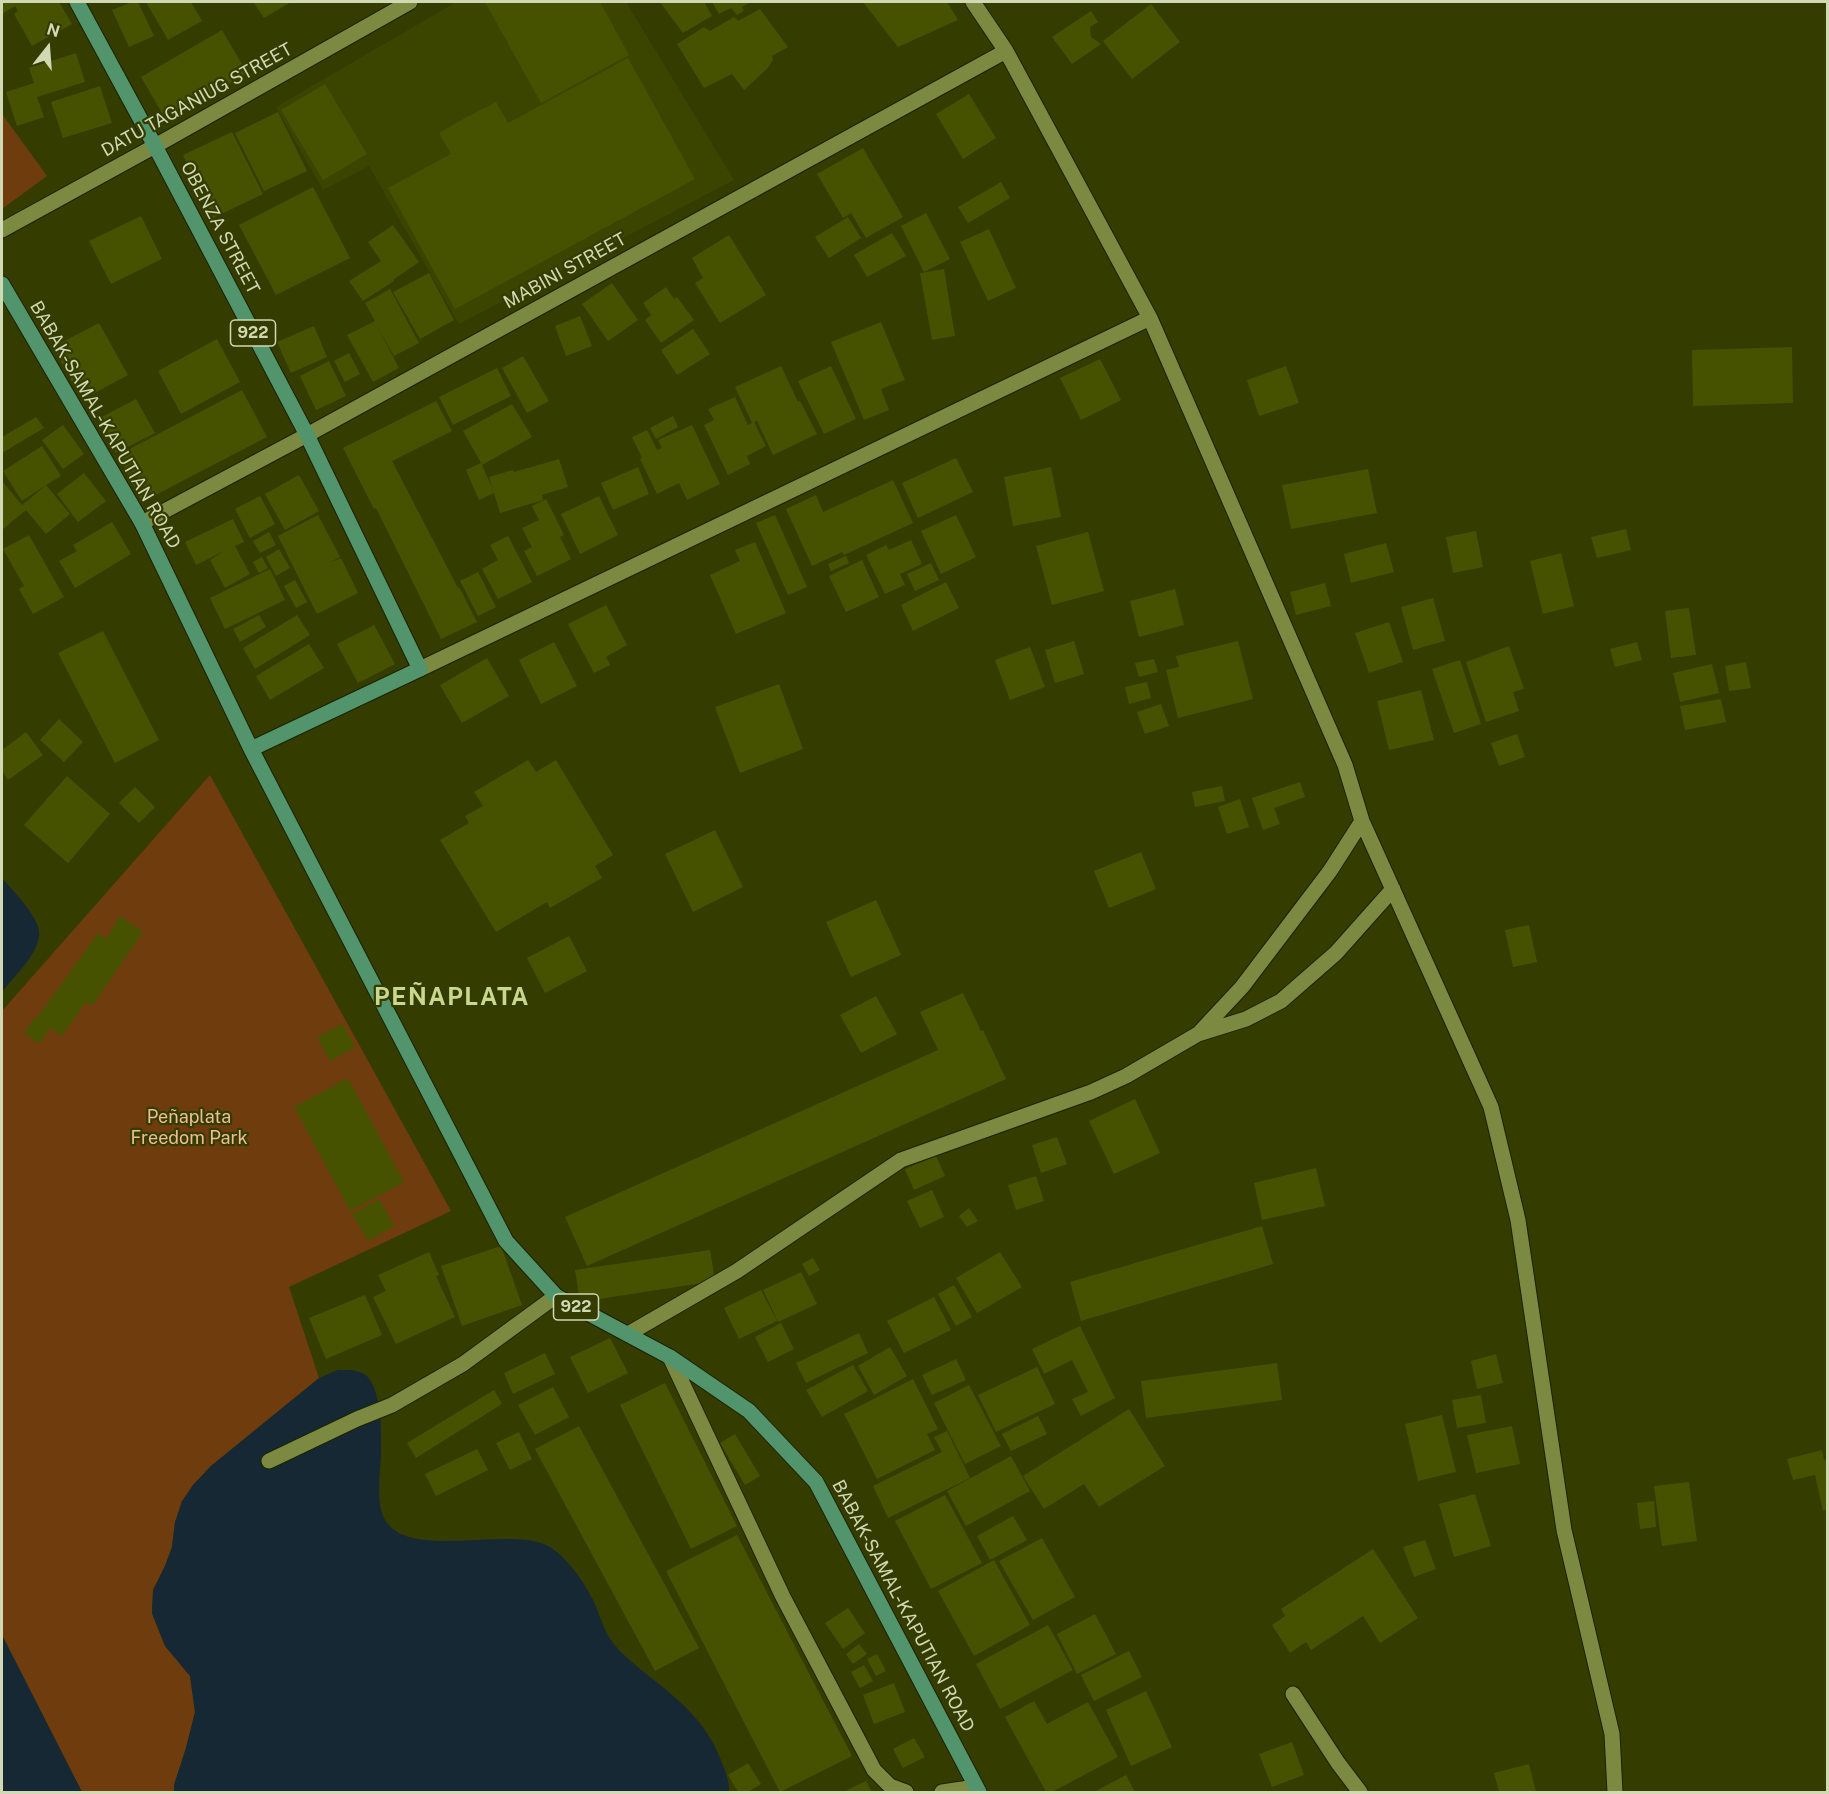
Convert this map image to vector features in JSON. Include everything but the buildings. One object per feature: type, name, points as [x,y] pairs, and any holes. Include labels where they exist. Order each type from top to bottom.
[{"type":"main road","name":"OBENZA STREET","points":[[77,2],[307,435],[420,669]]},
{"type":"main road","name":"BABAK-SAMAL-KAPUTIAN ROAD","points":[[2,284],[142,523],[251,749],[506,1241],[556,1296],[670,1357],[749,1411],[816,1482],[978,1790]]},
{"type":"main road","points":[[251,749],[420,669]]},
{"type":"street","name":"DATU TAGANIUG STREET","points":[[2,230],[410,2]]},
{"type":"street","points":[[973,2],[1006,51],[1150,318],[1345,765],[1362,821],[1491,1107],[1518,1220],[1564,1530],[1612,1734],[1615,1792]]},
{"type":"street","name":"MABINI STREET","points":[[142,523],[307,435],[1006,51]]},
{"type":"street","points":[[420,669],[1150,318]]},
{"type":"street","points":[[1198,1034],[1242,987],[1330,872],[1362,821]]},
{"type":"street","points":[[628,1334],[737,1271],[901,1160],[1100,1088],[1126,1076],[1198,1034],[1246,1018],[1281,1001],[1336,953],[1392,889]]},
{"type":"street","points":[[269,1461],[392,1405],[464,1364],[556,1296]]},
{"type":"street","points":[[670,1357],[783,1597],[874,1770],[890,1786],[906,1792]]},
{"type":"street","points":[[1293,1694],[1360,1792]]},
{"type":"street","points":[[942,1792],[978,1790]]},
{"type":"shaded area","points":[[456,2],[626,2],[734,180],[459,324],[369,166],[323,190],[276,107]]},
{"type":"green space","points":[[2,114],[47,176],[2,209]]},
{"type":"green space","name":"Peñaplata Freedom Park","points":[[210,775],[451,1211],[289,1287],[319,1378],[211,1466],[193,1485],[175,1522],[172,1547],[153,1590],[152,1614],[165,1646],[190,1676],[195,1712],[174,1792],[82,1792],[2,1635],[2,1011]]},
{"type":"water","points":[[2,878],[32,914],[39,930],[39,937],[29,959],[2,992]]},
{"type":"water","points":[[338,1370],[361,1372],[370,1379],[374,1388],[381,1433],[379,1498],[387,1523],[400,1533],[417,1539],[438,1541],[527,1540],[552,1548],[573,1569],[585,1586],[613,1643],[630,1661],[681,1703],[707,1733],[725,1770],[729,1792],[174,1792],[195,1712],[190,1676],[165,1646],[152,1613],[153,1590],[172,1547],[175,1522],[182,1501],[211,1466],[319,1378]]},
{"type":"water","points":[[2,1635],[82,1792],[2,1792]]},
{"type":"district","name":"PEÑAPLATA","points":[[452,998]]}]
